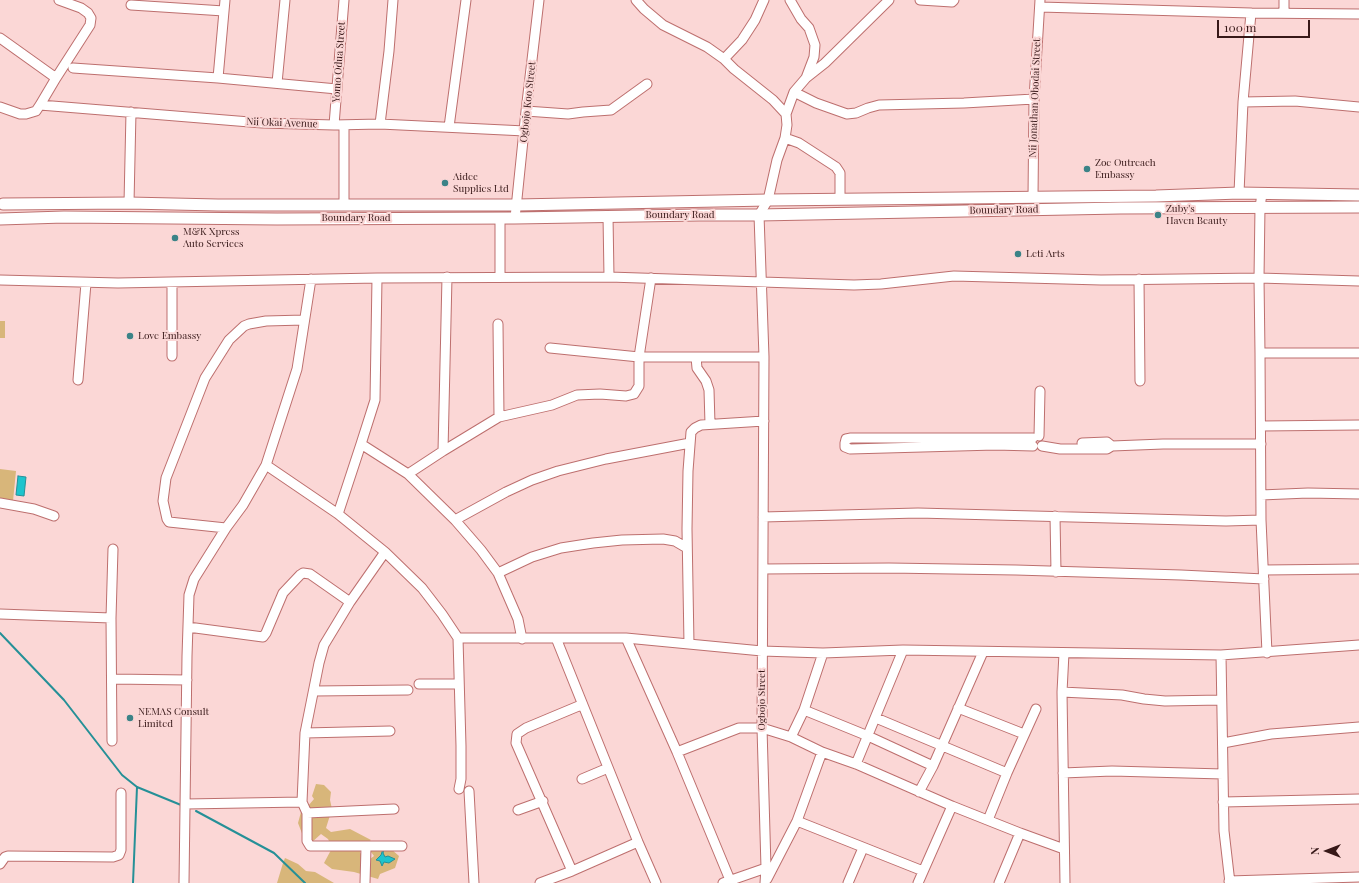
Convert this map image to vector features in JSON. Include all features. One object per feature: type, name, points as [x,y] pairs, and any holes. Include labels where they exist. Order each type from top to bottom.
[{"type":"main road","name":"Boundary Road","points":[[2,203],[517,205],[1033,196],[1156,196],[1239,193],[1359,195]]},
{"type":"main road","points":[[0,220],[3,213],[2,203]]},
{"type":"main road","name":"Boundary Road","points":[[0,220],[64,217],[277,219],[515,218],[1120,208],[1359,207]]},
{"type":"street","points":[[0,107],[20,114],[36,111],[90,25],[91,18],[88,13],[81,8],[58,0]]},
{"type":"street","points":[[218,78],[225,0]]},
{"type":"street","points":[[277,83],[285,0]]},
{"type":"street","name":"Yomo Odua Street","points":[[344,0],[337,89],[344,205]]},
{"type":"street","points":[[380,124],[393,0]]},
{"type":"street","points":[[449,127],[466,0]]},
{"type":"street","name":"Ogbojo Koo Street","points":[[515,218],[539,0]]},
{"type":"street","points":[[636,0],[663,25],[707,48],[724,59],[734,69],[773,100],[786,114]]},
{"type":"street","points":[[724,59],[742,40],[755,20],[764,0]]},
{"type":"street","points":[[790,0],[801,20],[809,28],[815,45],[814,56],[806,78]]},
{"type":"street","points":[[759,215],[768,200],[785,138],[787,125],[786,114],[794,92],[806,78],[825,63],[889,0]]},
{"type":"street","points":[[920,0],[952,2],[954,0]]},
{"type":"street","points":[[1284,0],[1284,13]]},
{"type":"street","points":[[1040,4],[1251,14],[1359,14]]},
{"type":"street","name":"Nii Jonathan Obodai Street","points":[[1033,196],[1032,171],[1034,100],[1040,4]]},
{"type":"street","points":[[131,5],[224,11]]},
{"type":"street","points":[[1239,193],[1243,102],[1251,14]]},
{"type":"street","points":[[0,38],[56,78]]},
{"type":"street","points":[[74,68],[218,78],[337,89]]},
{"type":"street","points":[[526,111],[568,114],[611,110],[647,84]]},
{"type":"street","points":[[794,92],[816,103],[847,114],[856,113],[879,105],[1034,100]]},
{"type":"street","points":[[1243,102],[1295,101],[1359,107]]},
{"type":"street","name":"Nii Okai Avenue","points":[[40,105],[262,123],[339,125],[380,124],[525,131]]},
{"type":"street","points":[[129,203],[131,112]]},
{"type":"street","points":[[785,138],[799,143],[836,166],[840,173],[840,199]]},
{"type":"street","points":[[1262,194],[1260,207],[1259,278],[1261,520],[1267,653]]},
{"type":"street","name":"Ogbojo Street","points":[[759,215],[760,282],[764,358],[762,728],[766,868],[765,883]]},
{"type":"street","points":[[608,216],[609,277]]},
{"type":"street","points":[[500,218],[500,277]]},
{"type":"street","points":[[0,280],[118,283],[447,277],[609,277],[881,284],[954,276],[1056,279],[1259,278],[1359,281]]},
{"type":"street","points":[[443,451],[447,277]]},
{"type":"street","points":[[338,514],[362,444],[374,400],[377,278]]},
{"type":"street","points":[[408,474],[499,417],[552,405],[577,395],[600,394],[626,396],[634,394],[639,386],[639,357],[651,278]]},
{"type":"street","points":[[184,883],[189,595],[194,578],[226,528],[243,505],[266,465],[297,369],[311,279]]},
{"type":"street","points":[[1139,279],[1140,381]]},
{"type":"street","points":[[172,282],[172,356]]},
{"type":"street","points":[[78,380],[86,283]]},
{"type":"street","points":[[226,528],[169,522],[166,519],[163,501],[166,478],[205,378],[229,340],[244,326],[249,324],[266,321],[304,320]]},
{"type":"street","points":[[498,324],[499,417]]},
{"type":"street","points":[[550,348],[639,357],[764,358]]},
{"type":"street","points":[[1260,353],[1359,353]]},
{"type":"street","points":[[696,357],[697,368],[706,381],[709,390],[710,424]]},
{"type":"street","points":[[1038,441],[1040,391]]},
{"type":"street","points":[[689,644],[687,529],[691,432],[695,428],[702,425],[764,421]]},
{"type":"street","points":[[1261,426],[1359,425]]},
{"type":"street","points":[[1038,441],[987,446],[850,449],[845,447],[846,440],[851,438],[1038,441],[1062,443],[1107,442],[1112,446],[1163,444],[1261,444]]},
{"type":"street","points":[[455,520],[506,492],[532,480],[558,471],[606,459],[690,443]]},
{"type":"street","points":[[362,444],[408,474],[455,520],[481,550],[498,573],[518,619],[522,639]]},
{"type":"street","points":[[266,465],[338,514],[385,552],[422,588],[458,638],[461,746],[461,779],[459,789]]},
{"type":"street","points":[[1261,495],[1308,493],[1359,494]]},
{"type":"street","points":[[0,503],[34,509],[54,516]]},
{"type":"street","points":[[763,517],[918,513],[1226,521],[1261,520]]},
{"type":"street","points":[[1055,516],[1056,572]]},
{"type":"street","points":[[675,541],[687,529]]},
{"type":"street","points":[[498,573],[532,557],[561,548],[622,540],[657,539],[675,541],[687,548]]},
{"type":"street","points":[[112,740],[111,618],[113,549]]},
{"type":"street","points":[[385,552],[350,602],[324,645],[305,733],[302,802],[307,813],[307,841],[310,846],[402,846]]},
{"type":"street","points":[[763,569],[889,568],[1264,575],[1359,569]]},
{"type":"street","points":[[188,627],[263,636],[266,633],[283,593],[303,573],[310,574],[350,602]]},
{"type":"street","points":[[0,614],[111,618]]},
{"type":"street","points":[[458,638],[626,638],[762,651],[823,653],[903,650],[1221,655],[1267,653],[1359,645]]},
{"type":"street","points":[[556,638],[582,705],[656,883]]},
{"type":"street","points":[[626,638],[677,752],[727,881],[766,868]]},
{"type":"street","points":[[856,764],[903,650]]},
{"type":"street","points":[[919,792],[983,652]]},
{"type":"street","points":[[791,737],[804,710],[823,653]]},
{"type":"street","points":[[1064,653],[1062,692],[1065,883]]},
{"type":"street","points":[[1221,655],[1225,843],[1230,882],[1359,877]]},
{"type":"street","points":[[112,679],[187,680]]},
{"type":"street","points":[[419,684],[459,684]]},
{"type":"street","points":[[314,691],[408,690]]},
{"type":"street","points":[[1062,692],[1122,695],[1165,701],[1221,700]]},
{"type":"street","points":[[572,871],[516,742],[517,734],[526,728],[582,705]]},
{"type":"street","points":[[958,708],[1024,734]]},
{"type":"street","points":[[988,820],[1006,773],[1036,709]]},
{"type":"street","points":[[804,710],[868,736],[932,766]]},
{"type":"street","points":[[876,718],[1006,773]]},
{"type":"street","points":[[1223,743],[1271,734],[1359,727]]},
{"type":"street","points":[[677,752],[739,728],[762,728],[791,737],[822,752],[856,764],[952,806],[1064,849]]},
{"type":"street","points":[[305,733],[390,731]]},
{"type":"street","points":[[765,883],[797,821],[822,752]]},
{"type":"street","points":[[582,779],[608,768]]},
{"type":"street","points":[[1063,773],[1112,771],[1223,774]]},
{"type":"street","points":[[469,791],[474,883]]},
{"type":"street","points":[[0,864],[5,857],[8,856],[113,857],[119,855],[121,850],[121,793]]},
{"type":"street","points":[[1224,802],[1359,799]]},
{"type":"street","points":[[518,810],[542,801]]},
{"type":"street","points":[[186,804],[302,802]]},
{"type":"street","points":[[918,883],[952,806]]},
{"type":"street","points":[[307,813],[394,808]]},
{"type":"street","points":[[797,821],[923,872]]},
{"type":"street","points":[[999,883],[1020,833]]},
{"type":"street","points":[[547,882],[638,842]]},
{"type":"street","points":[[365,883],[366,847]]},
{"type":"street","points":[[848,883],[863,848]]},
{"type":"shaded area","points":[[0,321],[5,321],[5,338],[0,338]]},
{"type":"shaded area","points":[[0,469],[16,471],[13,501],[0,500]]},
{"type":"shaded area","points":[[316,784],[324,785],[331,792],[330,800],[332,809],[326,828],[331,832],[350,829],[371,840],[360,848],[360,853],[370,859],[374,856],[368,848],[391,849],[399,856],[395,868],[380,874],[378,879],[354,872],[332,869],[324,863],[331,850],[331,845],[328,839],[321,834],[311,843],[303,836],[298,823],[301,812],[306,811],[314,799],[312,796]]},
{"type":"shaded area","points":[[285,858],[298,864],[306,871],[315,872],[334,883],[277,883]]},
{"type":"water","points":[[18,476],[26,477],[24,496],[16,495]]},
{"type":"water","points":[[383,849],[385,857],[388,856],[395,859],[389,863],[384,862],[382,866],[380,861],[376,860],[381,855]]},
{"type":"waterway","points":[[0,633],[64,700],[122,775],[137,787],[181,805]]},
{"type":"waterway","points":[[133,883],[137,787]]},
{"type":"waterway","points":[[196,811],[274,853],[305,883]]},
{"type":"place","name":"Zoe Outreach Embassy","points":[[1087,169]]},
{"type":"place","name":"Aidec Supplies Ltd","points":[[445,183]]},
{"type":"place","name":"Zuby's Haven Beauty","points":[[1158,215]]},
{"type":"place","name":"M&K Xpress Auto Services","points":[[175,238]]},
{"type":"place","name":"Leti Arts","points":[[1018,254]]},
{"type":"place","name":"Love Embassy","points":[[130,336]]},
{"type":"place","name":"NEMAS Consult Limited","points":[[130,718]]}]
